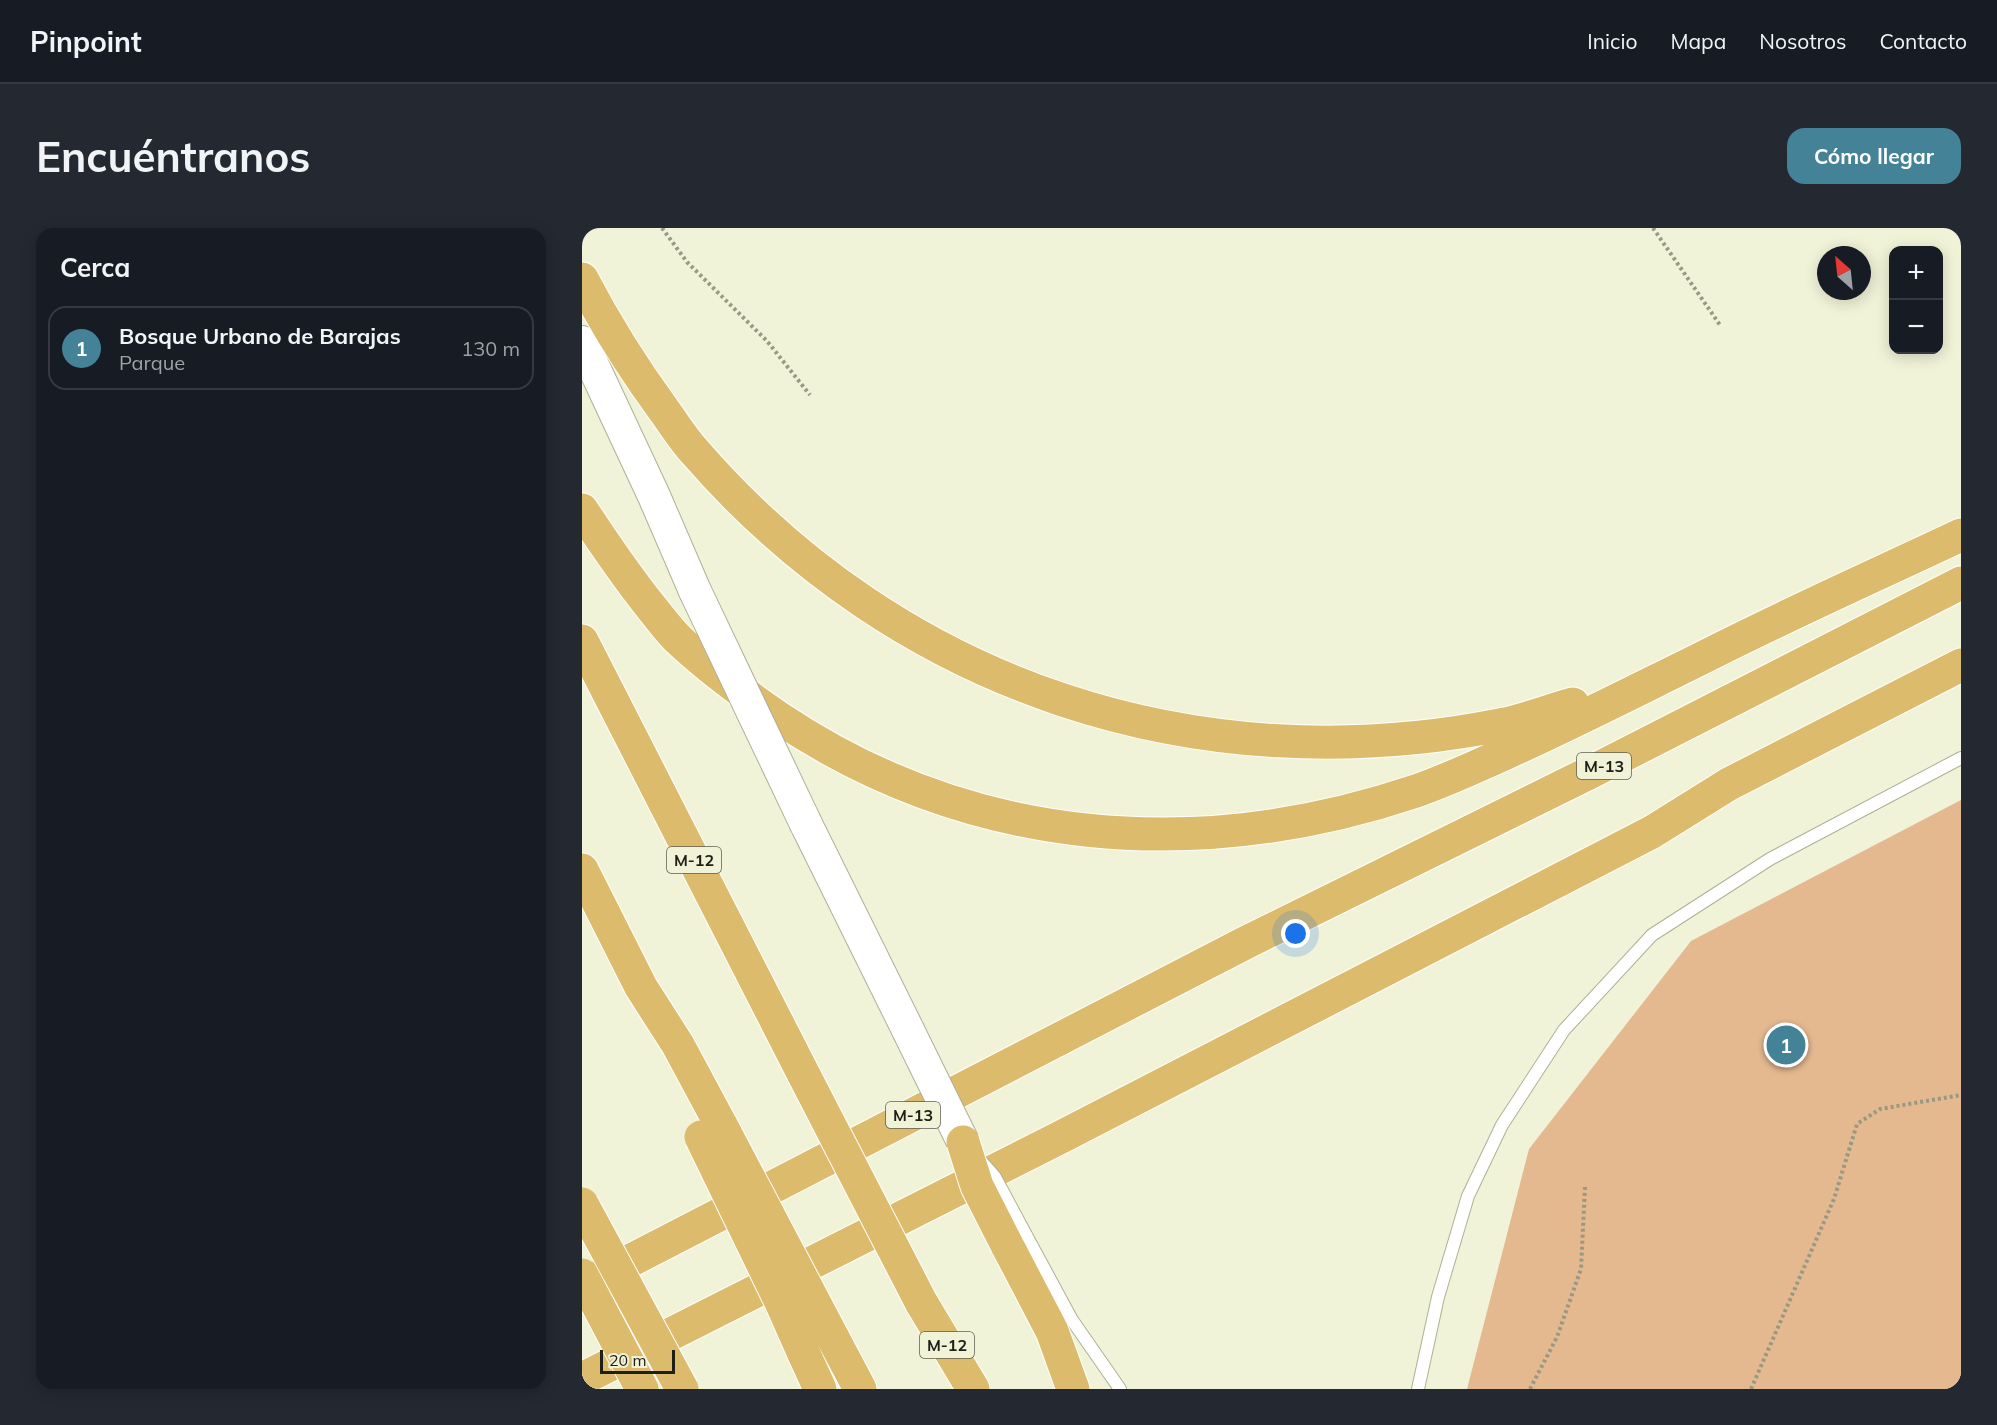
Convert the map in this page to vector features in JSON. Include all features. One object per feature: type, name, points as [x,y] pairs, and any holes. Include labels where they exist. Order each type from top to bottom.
[{"type":"highway","points":[[582,279],[632,366],[692,450],[734,495],[820,572],[884,616],[973,665],[1037,692],[1103,714],[1174,730],[1281,742],[1361,742],[1507,724],[1593,698],[1707,655]]},
{"type":"highway","points":[[582,510],[628,579],[677,639],[728,683],[801,732],[902,785],[966,807],[1005,818],[1068,828],[1135,834],[1240,830],[1347,811],[1418,790],[1482,764],[1610,704],[1707,655],[1961,535]]},
{"type":"highway","name":"M-13","points":[[582,1286],[1245,943],[1591,772],[1961,583]]},
{"type":"highway","name":"M-12","points":[[582,641],[921,1302],[973,1389]]},
{"type":"highway","points":[[582,1379],[1061,1137],[1652,832],[1729,784],[1961,665]]},
{"type":"highway","points":[[1652,832],[1737,802],[1961,690]]},
{"type":"highway","points":[[582,870],[641,987],[678,1045],[711,1132],[820,1389]]},
{"type":"highway","points":[[711,1132],[860,1389]]},
{"type":"highway","points":[[963,1142],[977,1186],[1017,1240],[1073,1389]]},
{"type":"highway","points":[[582,1204],[682,1389]]},
{"type":"highway","points":[[582,1275],[642,1389]]},
{"type":"street","points":[[582,342],[654,496],[695,591],[806,824],[963,1142]]},
{"type":"lane","points":[[1418,1389],[1438,1297],[1468,1196],[1502,1125],[1564,1029],[1652,935],[1770,859],[1961,758]]},
{"type":"lane","points":[[1017,1240],[1120,1389]]},
{"type":"path","points":[[662,228],[687,262],[767,341],[810,395]]},
{"type":"path","points":[[1653,228],[1720,325]]},
{"type":"path","points":[[1751,1389],[1834,1199],[1857,1124],[1880,1109],[1961,1095]]},
{"type":"path","points":[[1530,1389],[1557,1337],[1581,1269],[1586,1187]]},
{"type":"shaded area","points":[[1961,800],[1961,1389],[1467,1389],[1529,1149],[1691,941]]},
{"type":"place","name":"Bosque Urbano de Barajas","points":[[1786,1045]]}]
